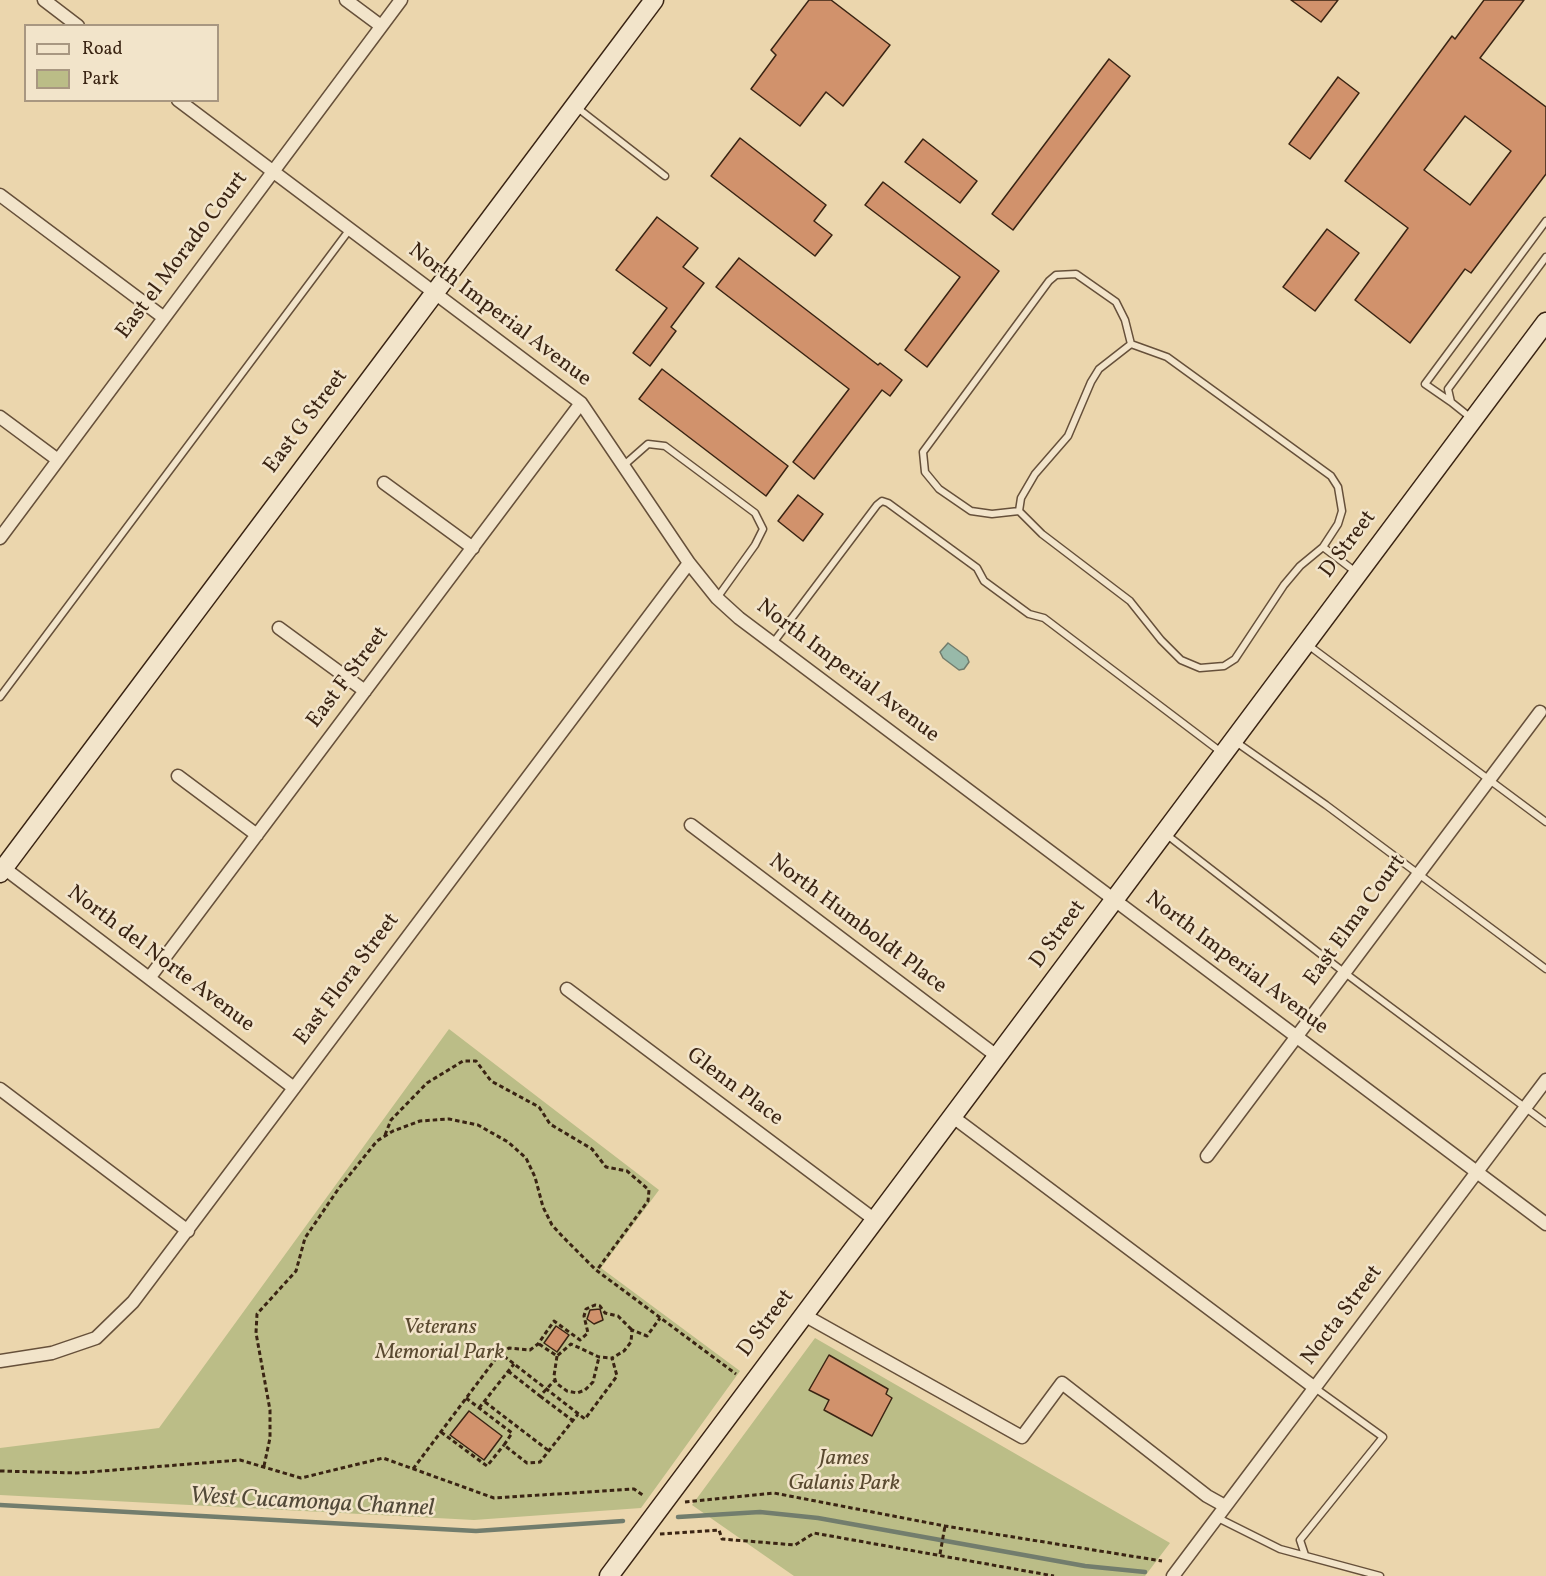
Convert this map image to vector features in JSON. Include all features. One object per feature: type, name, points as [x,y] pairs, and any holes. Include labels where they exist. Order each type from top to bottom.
[{"type":"street","points":[[44,0],[75,24]]},
{"type":"street","points":[[346,0],[381,26]]},
{"type":"street","name":"East el Morado Court","points":[[0,538],[401,0]]},
{"type":"street","name":"East G Street","points":[[1,869],[654,0]]},
{"type":"street","name":"North Imperial Avenue","points":[[181,102],[581,403],[689,563],[717,598],[773,644],[1546,1224]]},
{"type":"street","points":[[0,195],[163,317]]},
{"type":"street","name":"D Street","points":[[609,1576],[1546,322]]},
{"type":"street","name":"East F Street","points":[[150,977],[581,403]]},
{"type":"street","points":[[0,417],[58,460]]},
{"type":"street","points":[[384,483],[472,548]]},
{"type":"street","name":"East Flora Street","points":[[0,1361],[52,1353],[96,1338],[133,1302],[689,563]]},
{"type":"street","points":[[279,628],[365,691]]},
{"type":"street","name":"East Elma Court","points":[[1207,1156],[1418,873],[1543,711]]},
{"type":"street","points":[[178,776],[257,835]]},
{"type":"street","name":"North Humboldt Place","points":[[691,825],[998,1057]]},
{"type":"street","name":"North del Norte Avenue","points":[[1,869],[150,977],[294,1088]]},
{"type":"street","name":"Glenn Place","points":[[567,989],[875,1220]]},
{"type":"street","name":"Nocta Street","points":[[1173,1576],[1546,1080]]},
{"type":"street","points":[[0,1089],[188,1231]]},
{"type":"street","points":[[953,1117],[1315,1388]]},
{"type":"street","points":[[804,1315],[1022,1437],[1062,1383],[1207,1496],[1226,1506]]},
{"type":"lane","points":[[574,106],[665,176]]},
{"type":"lane","points":[[1473,419],[1425,384],[1546,221]]},
{"type":"lane","points":[[0,697],[350,229]]},
{"type":"lane","points":[[1451,402],[1448,389],[1546,257]]},
{"type":"lane","points":[[1076,273],[1116,302],[1122,311],[1131,344],[1167,357],[1331,476],[1338,487],[1342,511],[1338,524],[1323,547],[1300,566],[1284,585],[1235,659],[1224,666],[1200,668],[1176,655],[1130,601],[1042,534],[1019,511],[981,514],[971,511],[939,489],[925,472],[922,463],[926,444],[1043,288],[1056,275],[1076,273]]},
{"type":"lane","points":[[1019,511],[1022,498],[1035,474],[1068,436],[1091,382],[1099,369],[1131,344]]},
{"type":"lane","points":[[623,466],[648,444],[665,446],[755,513],[763,529],[755,545],[717,598]]},
{"type":"lane","points":[[773,644],[877,505],[882,501],[888,503],[977,568],[984,581],[1029,614],[1044,618],[1228,747],[1418,873],[1546,969]]},
{"type":"lane","points":[[1323,547],[1358,573]]},
{"type":"lane","points":[[1305,643],[1546,822]]},
{"type":"lane","points":[[1164,833],[1546,1123]]},
{"type":"lane","points":[[1305,1555],[1300,1540],[1383,1437],[1315,1388]]},
{"type":"lane","points":[[1217,1517],[1280,1549],[1380,1576]]},
{"type":"path","points":[[385,1136],[391,1120],[428,1083],[463,1061],[476,1061],[491,1081],[539,1107],[550,1124],[592,1149],[606,1167],[627,1171],[649,1190],[648,1201],[597,1270]]},
{"type":"path","points":[[264,1466],[270,1438],[270,1410],[256,1333],[257,1314],[296,1271],[305,1239],[339,1188],[377,1141],[420,1121],[449,1119],[478,1125],[508,1142],[526,1158],[552,1225],[597,1270],[736,1374]]},
{"type":"path","points":[[577,1347],[580,1340],[588,1333],[584,1316],[586,1309],[595,1305],[600,1306],[605,1313],[618,1316],[632,1330],[647,1336],[660,1318]]},
{"type":"path","points":[[412,1469],[500,1353],[509,1348],[530,1350],[539,1344],[554,1321],[580,1340]]},
{"type":"path","points":[[540,1396],[555,1380],[557,1356],[572,1344],[599,1357],[612,1358],[624,1351],[631,1342],[632,1330]]},
{"type":"path","points":[[539,1344],[557,1356]]},
{"type":"path","points":[[500,1353],[585,1419],[617,1376],[612,1358]]},
{"type":"path","points":[[555,1380],[567,1391],[577,1393],[585,1390],[593,1382],[599,1357]]},
{"type":"path","points":[[479,1408],[514,1364]]},
{"type":"path","points":[[508,1371],[573,1421]]},
{"type":"path","points":[[441,1432],[488,1466],[504,1445],[512,1433],[466,1398]]},
{"type":"path","points":[[485,1401],[549,1451]]},
{"type":"path","points":[[504,1445],[527,1463],[540,1462],[578,1414]]},
{"type":"path","points":[[0,1471],[77,1473],[240,1460],[301,1478],[383,1458],[494,1498],[634,1489],[644,1496]]},
{"type":"path","points":[[683,1503],[774,1493],[945,1526],[1162,1561]]},
{"type":"path","points":[[940,1554],[945,1526]]},
{"type":"path","points":[[659,1534],[720,1530],[722,1539],[795,1545],[814,1533],[1054,1576]]},
{"type":"green space","name":"Veterans Memorial Park","points":[[449,1029],[659,1190],[601,1268],[740,1371],[641,1508],[474,1520],[0,1495],[0,1448],[159,1428]]},
{"type":"green space","name":"James Galanis Park","points":[[815,1338],[1170,1543],[1145,1576],[794,1576],[692,1505]]},
{"type":"shaded area","points":[[948,643],[967,657],[969,662],[964,669],[959,670],[943,658],[940,652]]},
{"type":"building","points":[[809,0],[831,0],[890,45],[843,106],[826,92],[800,126],[751,89],[776,55],[771,50]]},
{"type":"building","points":[[1291,0],[1338,0],[1321,22]]},
{"type":"building","points":[[1484,0],[1524,0],[1480,58],[1546,107],[1546,174],[1471,273],[1465,269],[1410,343],[1355,300],[1408,228],[1345,181],[1452,36],[1455,39]],"holes":[[[1465,116],[1511,151],[1470,205],[1424,170]]]},
{"type":"building","points":[[1109,59],[1130,76],[1013,230],[992,214]]},
{"type":"building","points":[[1338,77],[1359,93],[1310,159],[1289,144]]},
{"type":"building","points":[[740,138],[826,205],[814,221],[832,235],[815,256],[711,176]]},
{"type":"building","points":[[923,139],[977,181],[960,203],[905,162]]},
{"type":"building","points":[[883,182],[999,271],[927,367],[905,350],[960,277],[865,205]]},
{"type":"building","points":[[657,217],[698,248],[683,267],[704,283],[671,327],[676,331],[650,366],[633,353],[667,308],[616,270]]},
{"type":"building","points":[[1327,229],[1359,253],[1315,311],[1283,287]]},
{"type":"building","points":[[739,258],[878,365],[880,363],[902,380],[890,396],[882,390],[814,479],[793,462],[849,389],[716,287]]},
{"type":"building","points":[[662,369],[788,466],[766,496],[639,399]]},
{"type":"building","points":[[798,495],[823,514],[803,541],[778,521]]},
{"type":"building","points":[[600,1309],[603,1320],[594,1324],[587,1319],[590,1310]]},
{"type":"building","points":[[556,1326],[569,1335],[557,1352],[544,1343]]},
{"type":"building","points":[[829,1355],[888,1389],[886,1394],[892,1398],[872,1436],[824,1410],[829,1400],[809,1390]]},
{"type":"building","points":[[469,1411],[502,1436],[484,1460],[450,1435]]},
{"type":"waterway","name":"West Cucamonga Channel","points":[[0,1505],[476,1531],[623,1521]]},
{"type":"waterway","name":"West Cucamonga Channel","points":[[678,1517],[760,1512],[818,1518],[1085,1566],[1145,1572]]}]
